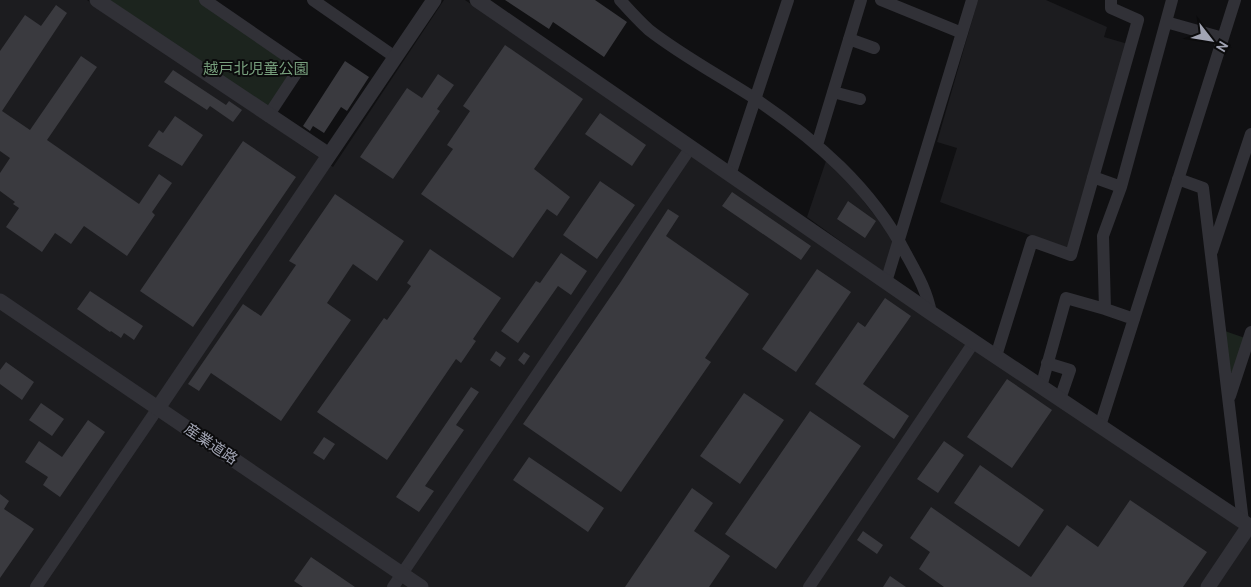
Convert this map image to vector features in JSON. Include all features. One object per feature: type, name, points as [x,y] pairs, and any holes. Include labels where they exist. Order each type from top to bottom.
[{"type":"street","points":[[97,0],[329,155]]},
{"type":"street","points":[[205,0],[219,4],[301,66],[268,116]]},
{"type":"street","points":[[313,0],[395,57]]},
{"type":"street","points":[[478,0],[931,313],[1248,525]]},
{"type":"street","points":[[620,0],[649,30],[755,99],[817,145],[881,212],[899,240],[928,295],[931,313]]},
{"type":"street","points":[[730,175],[788,0]]},
{"type":"street","points":[[817,145],[861,0]]},
{"type":"street","points":[[881,0],[962,33]]},
{"type":"street","points":[[886,282],[972,0]]},
{"type":"street","points":[[996,356],[1032,241],[1071,255],[1138,20],[1111,8],[1112,0]]},
{"type":"street","points":[[1105,309],[1103,236],[1121,186],[1172,0]]},
{"type":"street","points":[[1100,426],[1234,0]]},
{"type":"street","points":[[36,587],[431,1]]},
{"type":"street","points":[[1166,22],[1223,38]]},
{"type":"street","points":[[849,39],[874,48]]},
{"type":"street","points":[[833,92],[860,99]]},
{"type":"street","points":[[1211,255],[1251,134]]},
{"type":"street","points":[[393,587],[690,148]]},
{"type":"street","points":[[1093,176],[1121,186]]},
{"type":"street","points":[[1178,179],[1203,188],[1229,400],[1248,525],[1208,587]]},
{"type":"street","points":[[1041,387],[1066,298],[1134,319]]},
{"type":"street","name":"産業道路","points":[[0,301],[421,587]]},
{"type":"street","points":[[1229,400],[1251,332]]},
{"type":"street","points":[[809,587],[974,342]]},
{"type":"street","points":[[1047,362],[1070,370],[1060,399]]},
{"type":"shaded area","points":[[0,0],[87,0],[333,167],[444,0],[465,0],[1251,533],[1251,587],[0,587]]},
{"type":"shaded area","points":[[978,0],[1046,0],[1107,27],[1104,37],[1128,44],[1070,250],[940,202],[957,148],[937,142]]},
{"type":"shaded area","points":[[827,158],[847,180],[894,240],[886,274],[807,217]]},
{"type":"green space","name":"越戸北児童公園","points":[[107,0],[201,0],[299,66],[269,109]]},
{"type":"green space","points":[[1222,330],[1245,338],[1234,373],[1227,371]]},
{"type":"building","points":[[505,0],[595,0],[627,22],[604,57],[553,22],[549,29]]},
{"type":"building","points":[[56,5],[67,13],[2,111],[30,130],[81,56],[97,67],[47,140],[139,204],[159,174],[172,183],[152,212],[155,215],[127,256],[84,226],[71,244],[55,233],[42,252],[6,227],[19,208],[13,204],[15,202],[0,191],[0,173],[10,158],[0,151],[0,51],[25,15],[41,26]]},
{"type":"building","points":[[505,45],[583,99],[534,169],[570,197],[557,216],[547,209],[513,258],[421,194],[453,149],[447,145],[470,111],[463,106]]},
{"type":"building","points":[[345,61],[369,77],[347,111],[341,107],[324,133],[313,126],[310,131],[303,126]]},
{"type":"building","points":[[173,70],[226,105],[229,101],[242,110],[233,122],[210,106],[207,110],[164,82]]},
{"type":"building","points":[[438,74],[454,85],[437,109],[440,111],[393,179],[360,157],[407,88],[422,98]]},
{"type":"building","points":[[600,113],[646,145],[632,166],[585,134]]},
{"type":"building","points":[[175,116],[203,135],[182,166],[148,146],[159,130],[163,133]]},
{"type":"building","points":[[243,141],[296,177],[193,327],[140,291]]},
{"type":"building","points":[[600,181],[635,205],[597,259],[563,235]]},
{"type":"building","points":[[732,192],[811,246],[801,260],[722,206]]},
{"type":"building","points":[[335,194],[404,241],[377,281],[353,264],[327,303],[351,320],[281,421],[211,373],[199,391],[188,384],[243,304],[261,316],[296,265],[289,261]]},
{"type":"building","points":[[848,201],[876,221],[865,238],[837,219]]},
{"type":"building","points":[[668,209],[679,216],[666,236],[749,294],[705,358],[711,362],[621,492],[523,424],[620,283]]},
{"type":"building","points":[[430,249],[501,298],[473,339],[476,341],[461,363],[456,359],[387,460],[317,412],[384,318],[387,320],[411,286],[407,283]]},
{"type":"building","points":[[561,253],[587,271],[571,295],[558,286],[518,343],[501,331],[536,281],[540,283]]},
{"type":"building","points":[[817,269],[851,292],[796,372],[762,349]]},
{"type":"building","points":[[90,291],[143,326],[134,340],[124,333],[121,338],[77,309]]},
{"type":"building","points":[[885,298],[911,316],[863,384],[909,416],[894,439],[815,384],[858,322],[865,327]]},
{"type":"building","points":[[496,351],[506,358],[500,367],[490,360]]},
{"type":"building","points":[[524,352],[530,356],[524,365],[518,360]]},
{"type":"building","points":[[6,362],[34,382],[22,400],[0,384],[0,370]]},
{"type":"building","points":[[1007,379],[1052,410],[1012,468],[967,437]]},
{"type":"building","points":[[471,387],[479,392],[456,425],[464,430],[425,486],[434,491],[419,512],[396,497]]},
{"type":"building","points":[[744,393],[784,420],[740,484],[700,456]]},
{"type":"building","points":[[41,403],[64,419],[52,436],[29,420]]},
{"type":"building","points":[[810,411],[861,446],[776,569],[725,534]]},
{"type":"building","points":[[88,420],[105,432],[60,497],[43,485],[48,477],[25,462],[39,441],[62,457]]},
{"type":"building","points":[[324,437],[335,444],[324,460],[313,453]]},
{"type":"building","points":[[944,441],[964,455],[938,493],[917,479]]},
{"type":"building","points":[[529,457],[604,508],[588,532],[513,480]]},
{"type":"building","points":[[980,465],[1044,510],[1019,547],[954,503]]},
{"type":"building","points":[[692,488],[713,503],[694,531],[730,556],[709,587],[625,587]]},
{"type":"building","points":[[0,494],[9,501],[4,509],[34,529],[0,578]]},
{"type":"building","points":[[1130,500],[1207,552],[1183,587],[944,587],[919,569],[930,552],[910,538],[931,507],[1031,577],[1067,525],[1098,547]]},
{"type":"building","points":[[863,531],[883,545],[877,554],[857,540]]},
{"type":"building","points":[[311,557],[355,587],[303,587],[294,581]]},
{"type":"building","points":[[890,576],[906,587],[883,587]]}]
